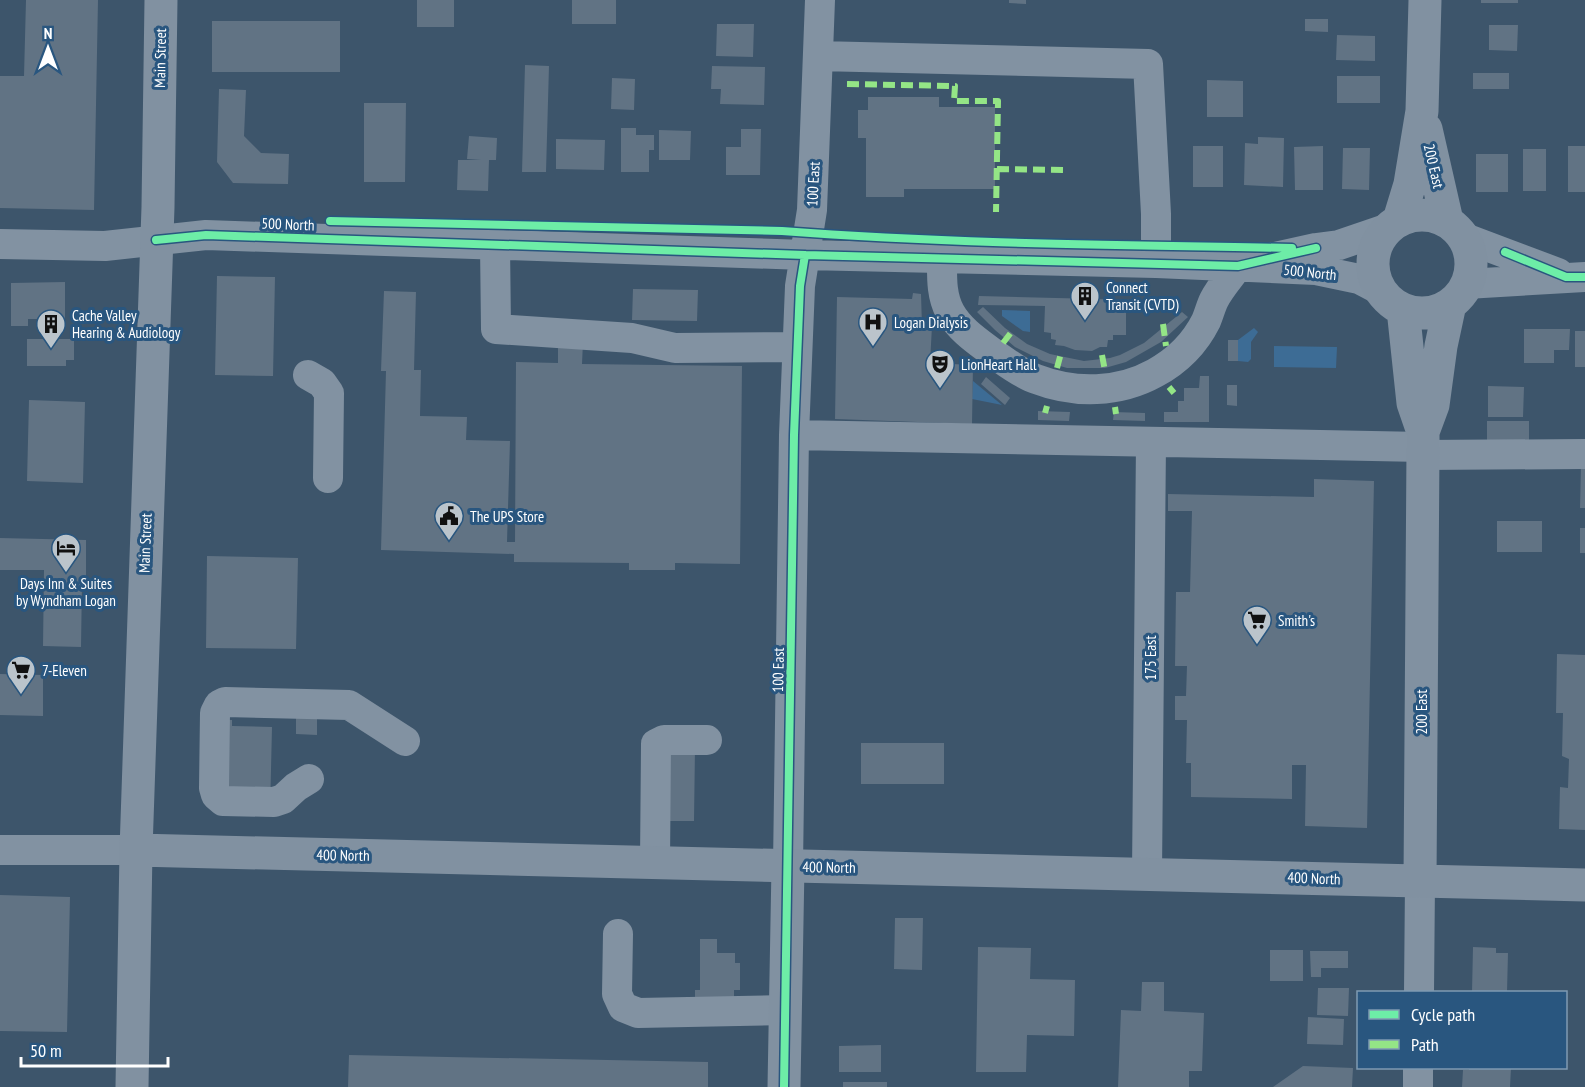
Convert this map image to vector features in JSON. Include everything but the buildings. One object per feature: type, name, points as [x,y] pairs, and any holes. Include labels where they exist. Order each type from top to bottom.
[{"type":"main road","name":"Main Street","points":[[132,1087],[136,850],[156,240],[161,0]]},
{"type":"main road","name":"200 East","points":[[1393,225],[1410,184],[1422,111],[1425,0]]},
{"type":"main road","name":"200 East","points":[[1422,111],[1456,230]]},
{"type":"main road","points":[[1415,215],[1431,215],[1456,230],[1471,262],[1458,294],[1435,311],[1419,313],[1391,300],[1373,274],[1372,258],[1377,243],[1393,225],[1415,215]]},
{"type":"main road","name":"200 East","points":[[1420,881],[1423,445],[1433,405],[1440,346],[1458,294]]},
{"type":"main road","name":"200 East","points":[[1391,300],[1423,445]]},
{"type":"main road","name":"400 North","points":[[136,850],[1585,885]]},
{"type":"main road","name":"100 East","points":[[784,1087],[788,866]]},
{"type":"street","name":"100 East","points":[[788,866],[797,347],[800,286],[812,210],[820,0]]},
{"type":"street","points":[[818,56],[1148,64],[1156,214],[1156,263]]},
{"type":"street","name":"500 North","points":[[1238,266],[1339,245],[1393,225]]},
{"type":"street","points":[[1456,230],[1505,252],[1576,277]]},
{"type":"street","name":"500 North","points":[[0,244],[105,246],[206,235],[805,255],[1238,266],[1316,270],[1359,279],[1391,300]]},
{"type":"street","points":[[495,245],[496,329],[632,338],[675,348],[797,347]]},
{"type":"street","points":[[942,258],[945,300],[957,322],[968,334],[1034,379],[1065,387],[1093,390],[1122,386],[1141,380],[1172,362],[1187,349],[1197,336],[1215,299],[1238,266]]},
{"type":"street","points":[[1458,294],[1576,277]]},
{"type":"street","points":[[308,375],[322,383],[329,393],[328,478]]},
{"type":"street","points":[[794,435],[1423,445],[1585,454]]},
{"type":"street","name":"175 East","points":[[1147,874],[1152,442]]},
{"type":"street","points":[[309,779],[283,799],[274,802],[223,801],[216,795],[214,788],[215,713],[219,705],[225,702],[348,705],[405,741]]},
{"type":"street","points":[[656,863],[656,744],[664,740],[707,740]]},
{"type":"street","name":"400 North","points":[[0,850],[136,850]]},
{"type":"street","name":"200 East","points":[[1419,991],[1420,881]]},
{"type":"street","points":[[618,934],[617,994],[622,1007],[638,1013],[786,1010]]},
{"type":"street","points":[[1418,1069],[1418,1087]]},
{"type":"shaded area","points":[[1002,310],[1030,311],[1030,332],[1023,331],[1002,316]]},
{"type":"shaded area","points":[[1254,328],[1258,332],[1251,342],[1251,359],[1248,362],[1238,361],[1238,340]]},
{"type":"shaded area","points":[[1274,346],[1337,347],[1336,368],[1274,367]]},
{"type":"shaded area","points":[[973,381],[1002,405],[972,399]]},
{"type":"marked path","points":[[847,84],[955,86],[954,101],[998,101],[996,212]]},
{"type":"marked path","points":[[997,169],[1068,170]]},
{"type":"marked path","points":[[1163,324],[1166,346]]},
{"type":"marked path","points":[[1003,343],[1013,330]]},
{"type":"marked path","points":[[1057,368],[1061,353]]},
{"type":"marked path","points":[[1102,355],[1105,371]]},
{"type":"marked path","points":[[1169,387],[1174,393]]},
{"type":"marked path","points":[[1045,413],[1047,406]]},
{"type":"marked path","points":[[1115,407],[1116,414]]},
{"type":"cycle path","points":[[330,221],[782,231],[973,241],[1292,248]]},
{"type":"cycle path","points":[[156,240],[206,235],[805,255],[1238,266],[1316,248]]},
{"type":"cycle path","points":[[1505,252],[1566,277],[1585,277]]},
{"type":"cycle path","points":[[784,1087],[794,435],[800,286],[805,255]]},
{"type":"place","name":"Connect Transit (CVTD)","points":[[1085,322]]},
{"type":"place","name":"Logan Dialysis","points":[[873,348]]},
{"type":"place","name":"Cache Valley Hearing & Audiology","points":[[51,350]]},
{"type":"place","name":"LionHeart Hall","points":[[940,390]]},
{"type":"place","name":"The UPS Store","points":[[449,542]]},
{"type":"place","name":"Days Inn & Suites by Wyndham Logan","points":[[66,574]]},
{"type":"place","name":"Smith's","points":[[1257,646]]},
{"type":"place","name":"7-Eleven","points":[[21,696]]}]
